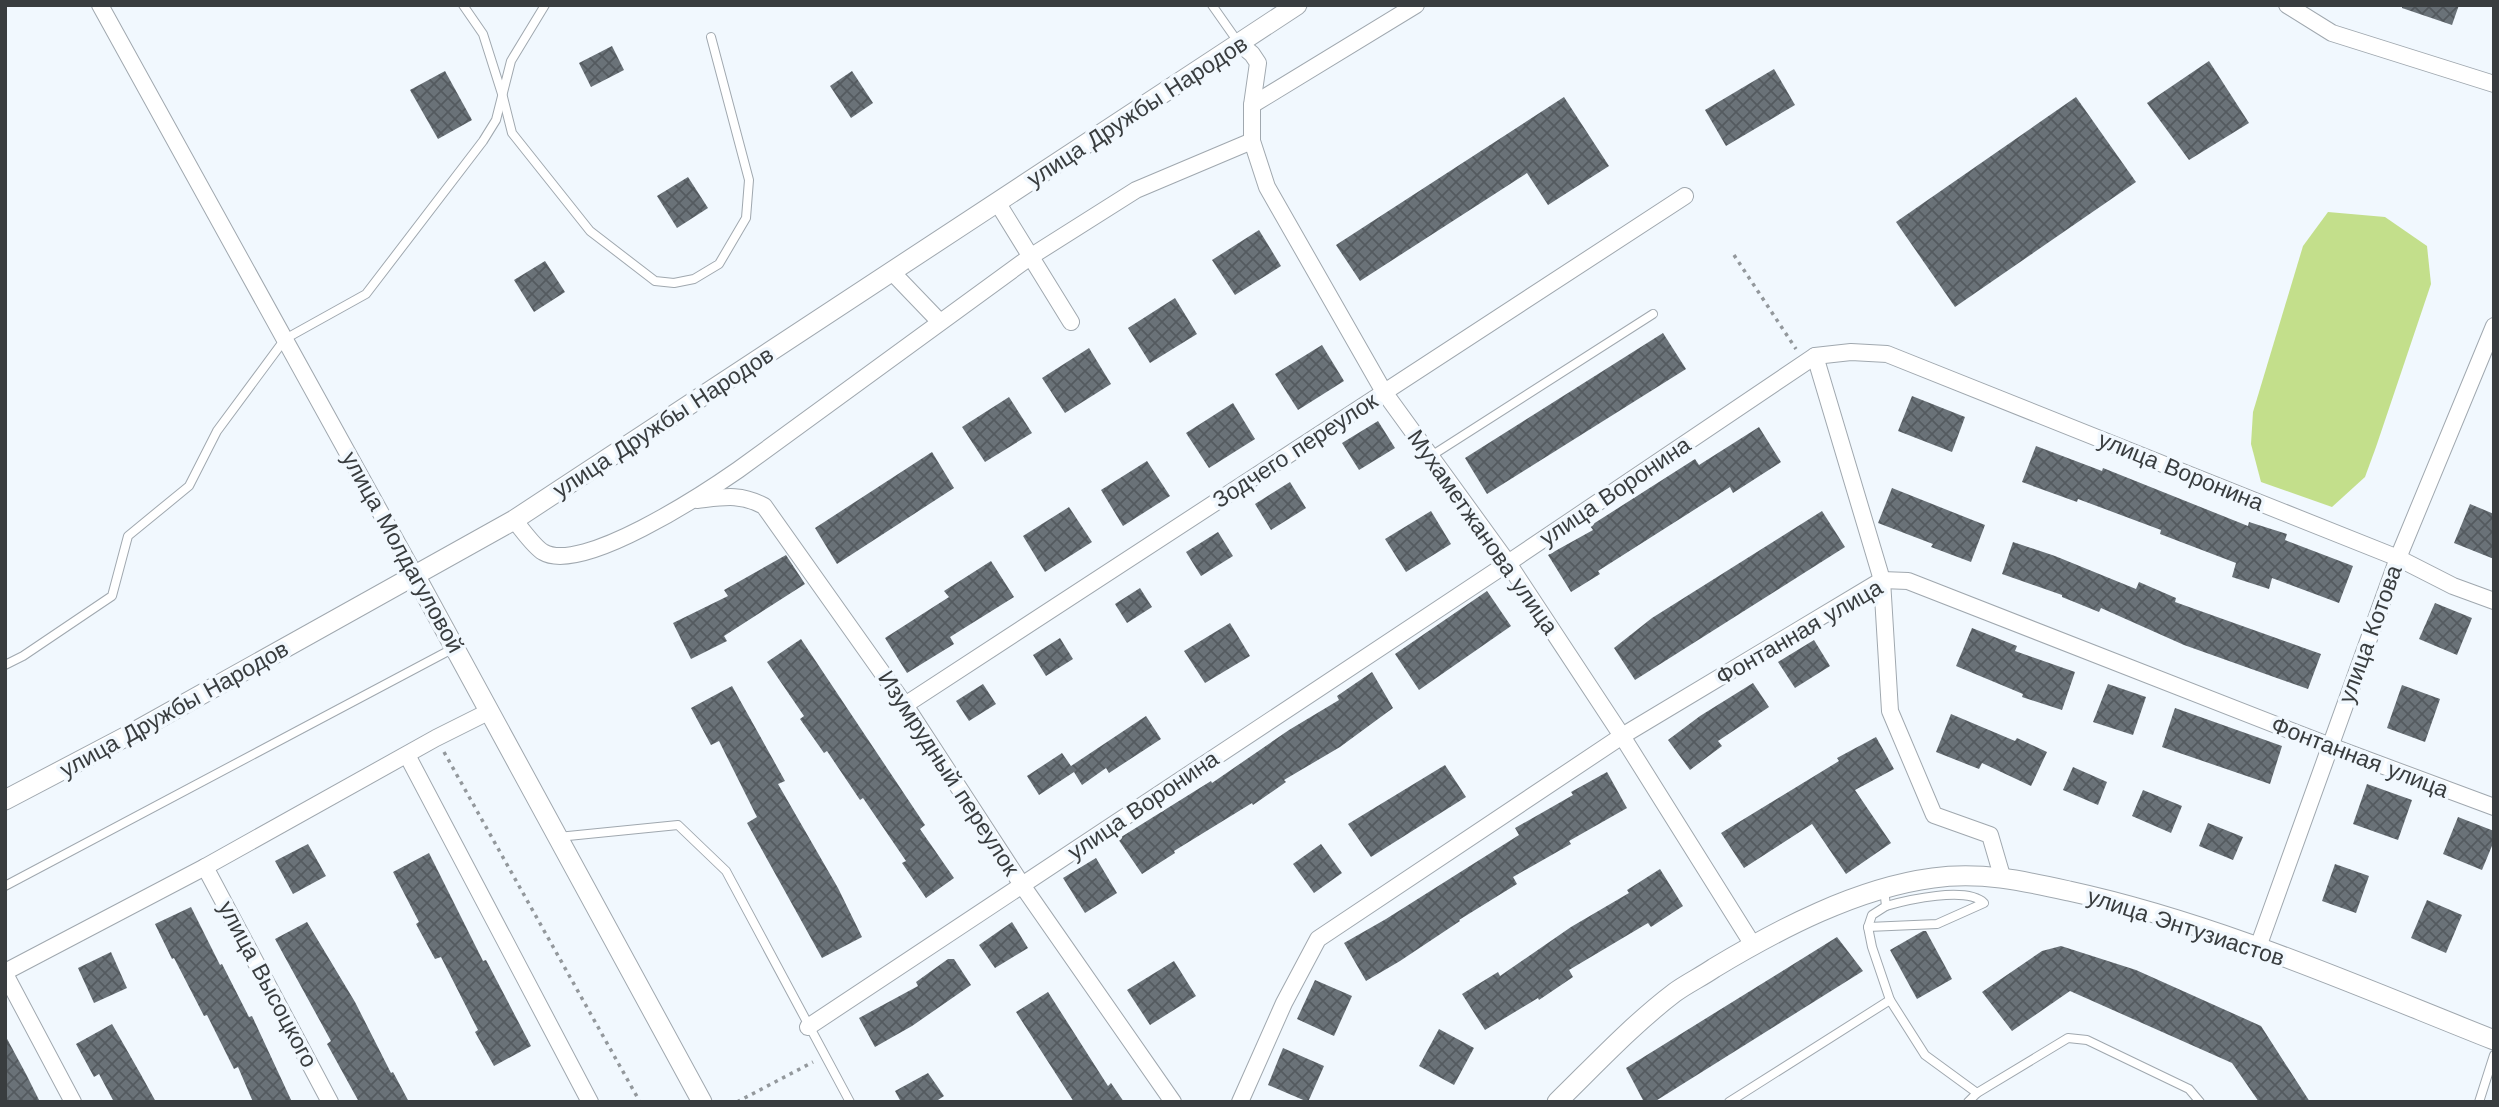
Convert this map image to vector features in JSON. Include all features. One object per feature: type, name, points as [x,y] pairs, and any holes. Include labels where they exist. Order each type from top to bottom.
[{"type":"street","name":"улица Молдагуловой","points":[[100,5],[455,647],[556,838],[702,1102]]},
{"type":"street","name":"улица Дружбы Народов","points":[[5,800],[127,736],[514,520],[1297,5]]},
{"type":"street","points":[[1252,104],[1416,5]]},
{"type":"street","points":[[2287,5],[2332,33],[2494,85]]},
{"type":"street","name":"Мухаметжанова улица","points":[[1240,44],[1258,63],[1252,104],[1252,141],[1267,187],[1384,392],[1508,563],[1622,736],[1753,945]]},
{"type":"street","points":[[514,520],[543,552],[573,555],[618,541],[694,500],[1030,257],[1136,190],[1252,141]]},
{"type":"street","name":"Зодчего переулок","points":[[905,705],[1685,197]]},
{"type":"street","points":[[997,202],[1071,322]]},
{"type":"street","points":[[891,271],[940,322]]},
{"type":"street","name":"улица Котова","points":[[2258,947],[2398,558],[2492,334]]},
{"type":"street","name":"улица Воронина","points":[[808,1027],[1809,360],[1851,352],[1886,354],[2398,558],[2453,586],[2494,601]]},
{"type":"street","points":[[1809,360],[1882,580],[1890,711],[1934,815],[1990,835],[2002,876]]},
{"type":"street","name":"Изумрудный переулок","points":[[694,500],[734,496],[749,498],[764,506],[905,705],[1022,885],[1173,1102]]},
{"type":"street","name":"Фонтанная улица","points":[[1240,1102],[1284,1003],[1318,939],[1622,736],[1882,580],[1908,581],[2494,807]]},
{"type":"street","points":[[73,1102],[5,973],[490,711]]},
{"type":"street","points":[[408,755],[590,1102]]},
{"type":"street","name":"улица Высоцкого","points":[[205,867],[330,1102]]},
{"type":"street","name":"улица Энтузиастов","points":[[1557,1102],[1618,1042],[1674,993],[1753,945],[1856,897],[1885,897],[1935,877],[2002,876],[2126,903],[2258,947],[2494,1040]]},
{"type":"lane","points":[[464,5],[482,34],[512,133],[590,231],[654,281],[674,283],[694,279],[719,264],[746,218],[749,180],[711,37]]},
{"type":"lane","points":[[5,665],[23,656],[112,596],[128,536],[189,486],[217,430],[285,339],[366,294],[483,141],[496,120],[511,61],[545,5]]},
{"type":"lane","points":[[1212,5],[1240,44]]},
{"type":"lane","points":[[1431,456],[1653,314]]},
{"type":"lane","points":[[5,886],[455,647]]},
{"type":"lane","points":[[556,838],[678,825],[726,871],[850,1102]]},
{"type":"lane","points":[[1868,927],[1937,923],[1984,903],[1979,898],[1948,895],[1885,897],[1872,915],[1868,927],[1889,1000],[1925,1055],[1977,1094]]},
{"type":"lane","points":[[1729,1102],[1889,1000]]},
{"type":"lane","points":[[1968,1102],[2068,1038],[2087,1040],[2189,1088],[2200,1102]]},
{"type":"lane","points":[[2479,1102],[2494,1055]]},
{"type":"lane","points":[[2189,1088],[2190,1102]]},
{"type":"path","points":[[1734,255],[1791,340],[1809,360]]},
{"type":"path","points":[[436,738],[640,1102]]},
{"type":"path","points":[[737,1102],[824,1057]]},
{"type":"green space","points":[[2328,212],[2385,217],[2427,246],[2431,284],[2365,477],[2332,507],[2261,482],[2251,444],[2253,412],[2303,246]]},
{"type":"building","points":[[2402,5],[2459,5],[2452,25],[2402,8]]},
{"type":"building","points":[[612,46],[624,70],[591,87],[579,63]]},
{"type":"building","points":[[2209,61],[2249,123],[2189,160],[2147,103]]},
{"type":"building","points":[[1774,69],[1795,105],[1726,146],[1705,110]]},
{"type":"building","points":[[445,71],[472,120],[438,139],[410,90]]},
{"type":"building","points":[[852,71],[873,103],[851,118],[830,86]]},
{"type":"building","points":[[1564,97],[1609,166],[1548,205],[1527,173],[1360,281],[1336,245]]},
{"type":"building","points":[[2076,97],[2136,182],[1955,307],[1896,222]]},
{"type":"building","points":[[688,177],[708,208],[677,228],[657,196]]},
{"type":"building","points":[[1259,230],[1281,266],[1235,295],[1212,260]]},
{"type":"building","points":[[545,261],[565,292],[534,312],[514,280]]},
{"type":"building","points":[[1175,298],[1197,334],[1150,363],[1128,328]]},
{"type":"building","points":[[1663,333],[1686,369],[1487,494],[1465,458]]},
{"type":"building","points":[[1322,345],[1344,381],[1298,410],[1275,374]]},
{"type":"building","points":[[1089,348],[1111,384],[1065,413],[1042,378]]},
{"type":"building","points":[[1912,396],[1965,417],[1952,452],[1898,431]]},
{"type":"building","points":[[1009,397],[1032,433],[985,462],[962,427]]},
{"type":"building","points":[[1233,403],[1255,439],[1209,468],[1186,433]]},
{"type":"building","points":[[1378,421],[1395,448],[1359,470],[1342,443]]},
{"type":"building","points":[[1759,427],[1781,462],[1733,493],[1730,487],[1598,571],[1600,574],[1571,592],[1548,555],[1593,530],[1590,526],[1695,459],[1699,465]]},
{"type":"building","points":[[2036,446],[2102,471],[2103,468],[2248,526],[2249,522],[2287,534],[2285,540],[2353,566],[2339,603],[2272,578],[2269,589],[2232,577],[2236,563],[2160,534],[2161,530],[2078,499],[2077,502],[2022,482]]},
{"type":"building","points":[[932,452],[954,488],[837,564],[815,528]]},
{"type":"building","points":[[1147,461],[1170,496],[1123,526],[1101,490]]},
{"type":"building","points":[[1290,482],[1306,508],[1271,530],[1255,504]]},
{"type":"building","points":[[1892,488],[1985,525],[1971,562],[1878,523]]},
{"type":"building","points":[[2470,504],[2494,514],[2494,559],[2454,543]]},
{"type":"building","points":[[1069,507],[1092,542],[1045,572],[1023,536]]},
{"type":"building","points":[[1431,511],[1451,544],[1406,572],[1385,539]]},
{"type":"building","points":[[1822,511],[1845,547],[1635,680],[1614,648],[1652,618]]},
{"type":"building","points":[[1218,532],[1233,556],[1201,576],[1186,552]]},
{"type":"building","points":[[2013,542],[2136,589],[2139,582],[2176,598],[2175,602],[2321,654],[2308,689],[2184,645],[2101,608],[2099,612],[2062,595],[2002,574]]},
{"type":"building","points":[[786,555],[805,584],[724,636],[727,641],[691,659],[673,623],[728,596],[724,590]]},
{"type":"building","points":[[991,561],[1014,597],[950,637],[954,644],[907,673],[885,638],[949,597],[944,591]]},
{"type":"building","points":[[1140,588],[1152,607],[1127,623],[1115,604]]},
{"type":"building","points":[[1487,591],[1511,626],[1419,690],[1395,654]]},
{"type":"building","points":[[2435,603],[2472,618],[2457,655],[2419,639]]},
{"type":"building","points":[[1230,623],[1250,656],[1205,683],[1184,651]]},
{"type":"building","points":[[1972,628],[2017,646],[2015,651],[2075,672],[2062,710],[2022,697],[2023,694],[1956,666]]},
{"type":"building","points":[[1060,638],[1073,659],[1046,676],[1033,655]]},
{"type":"building","points":[[801,639],[925,825],[920,829],[954,878],[926,898],[902,863],[906,861],[863,798],[860,800],[827,751],[824,753],[800,719],[804,716],[767,662]]},
{"type":"building","points":[[1814,640],[1830,666],[1795,688],[1778,662]]},
{"type":"building","points":[[1372,672],[1393,708],[1340,747],[1284,780],[1286,782],[1253,805],[1252,803],[1174,851],[1175,853],[1142,874],[1118,839],[1211,781],[1212,783],[1289,730],[1339,700],[1337,696]]},
{"type":"building","points":[[1753,683],[1769,707],[1718,741],[1722,746],[1690,770],[1668,740],[1700,716]]},
{"type":"building","points":[[983,684],[996,704],[969,721],[956,701]]},
{"type":"building","points":[[2108,684],[2146,697],[2133,735],[2093,722]]},
{"type":"building","points":[[2402,685],[2440,699],[2425,742],[2387,728]]},
{"type":"building","points":[[732,686],[785,781],[778,784],[838,888],[862,937],[822,958],[747,823],[757,817],[719,741],[711,745],[691,708]]},
{"type":"building","points":[[2175,708],[2282,746],[2270,784],[2162,747]]},
{"type":"building","points":[[1951,714],[2047,752],[2031,786],[1982,763],[1979,769],[1936,752]]},
{"type":"building","points":[[1146,716],[1161,739],[1109,773],[1106,768],[1082,785],[1074,772],[1039,795],[1027,776],[1062,753],[1071,766]]},
{"type":"building","points":[[1876,737],[1894,769],[1855,790],[1891,843],[1846,874],[1812,824],[1744,868],[1721,833],[1839,761],[1837,758]]},
{"type":"building","points":[[1445,765],[1466,797],[1371,857],[1348,824]]},
{"type":"building","points":[[2073,767],[2107,782],[2098,805],[2063,790]]},
{"type":"building","points":[[1607,772],[1627,808],[1513,877],[1517,884],[1366,981],[1344,943],[1519,835],[1515,828]]},
{"type":"building","points":[[2367,784],[2412,800],[2398,840],[2353,824]]},
{"type":"building","points":[[2143,790],[2182,806],[2171,833],[2132,816]]},
{"type":"building","points":[[2458,817],[2494,831],[2494,841],[2482,870],[2443,854]]},
{"type":"building","points":[[2208,823],[2243,837],[2233,860],[2199,846]]},
{"type":"building","points":[[308,844],[326,876],[293,894],[275,861]]},
{"type":"building","points":[[1321,844],[1342,873],[1314,893],[1293,864]]},
{"type":"building","points":[[429,853],[483,961],[486,960],[531,1046],[494,1066],[475,1032],[478,1030],[441,957],[435,959],[416,924],[419,922],[393,872]]},
{"type":"building","points":[[1096,858],[1117,893],[1085,913],[1063,878]]},
{"type":"building","points":[[2335,864],[2369,876],[2356,913],[2322,901]]},
{"type":"building","points":[[1660,869],[1683,906],[1651,927],[1648,923],[1569,970],[1573,977],[1539,1000],[1538,998],[1485,1030],[1462,994],[1498,972],[1500,976],[1571,927],[1629,893],[1627,890]]},
{"type":"building","points":[[2427,900],[2462,915],[2446,953],[2411,938]]},
{"type":"building","points":[[191,907],[249,1017],[252,1016],[292,1102],[253,1102],[238,1067],[234,1069],[207,1015],[204,1016],[174,958],[172,959],[155,924]]},
{"type":"building","points":[[307,922],[355,1002],[409,1102],[359,1102],[327,1044],[331,1041],[275,939]]},
{"type":"building","points":[[1012,922],[1028,948],[995,968],[979,945]]},
{"type":"building","points":[[1926,931],[1952,979],[1917,999],[1890,950]]},
{"type":"building","points":[[1837,937],[1863,971],[1654,1102],[1644,1102],[1626,1068]]},
{"type":"building","points":[[2061,946],[2136,970],[2261,1026],[2310,1102],[2259,1102],[2232,1063],[2070,991],[2012,1031],[1982,992],[2042,951]]},
{"type":"building","points":[[111,952],[127,988],[94,1003],[78,968]]},
{"type":"building","points":[[948,959],[954,959],[971,985],[912,1026],[875,1047],[859,1018],[918,986],[916,982]]},
{"type":"building","points":[[1174,961],[1196,996],[1150,1025],[1127,990]]},
{"type":"building","points":[[1315,980],[1352,996],[1334,1036],[1297,1019]]},
{"type":"building","points":[[1048,992],[1108,1086],[1111,1083],[1124,1102],[1074,1102],[1016,1012]]},
{"type":"building","points":[[112,1024],[156,1102],[114,1102],[99,1074],[94,1077],[76,1044]]},
{"type":"building","points":[[1439,1029],[1474,1048],[1454,1085],[1419,1066]]},
{"type":"building","points":[[5,1035],[26,1074],[40,1102],[5,1102]]},
{"type":"building","points":[[1283,1048],[1324,1066],[1308,1102],[1268,1085]]},
{"type":"building","points":[[928,1073],[944,1096],[935,1102],[901,1102],[895,1091]]}]
